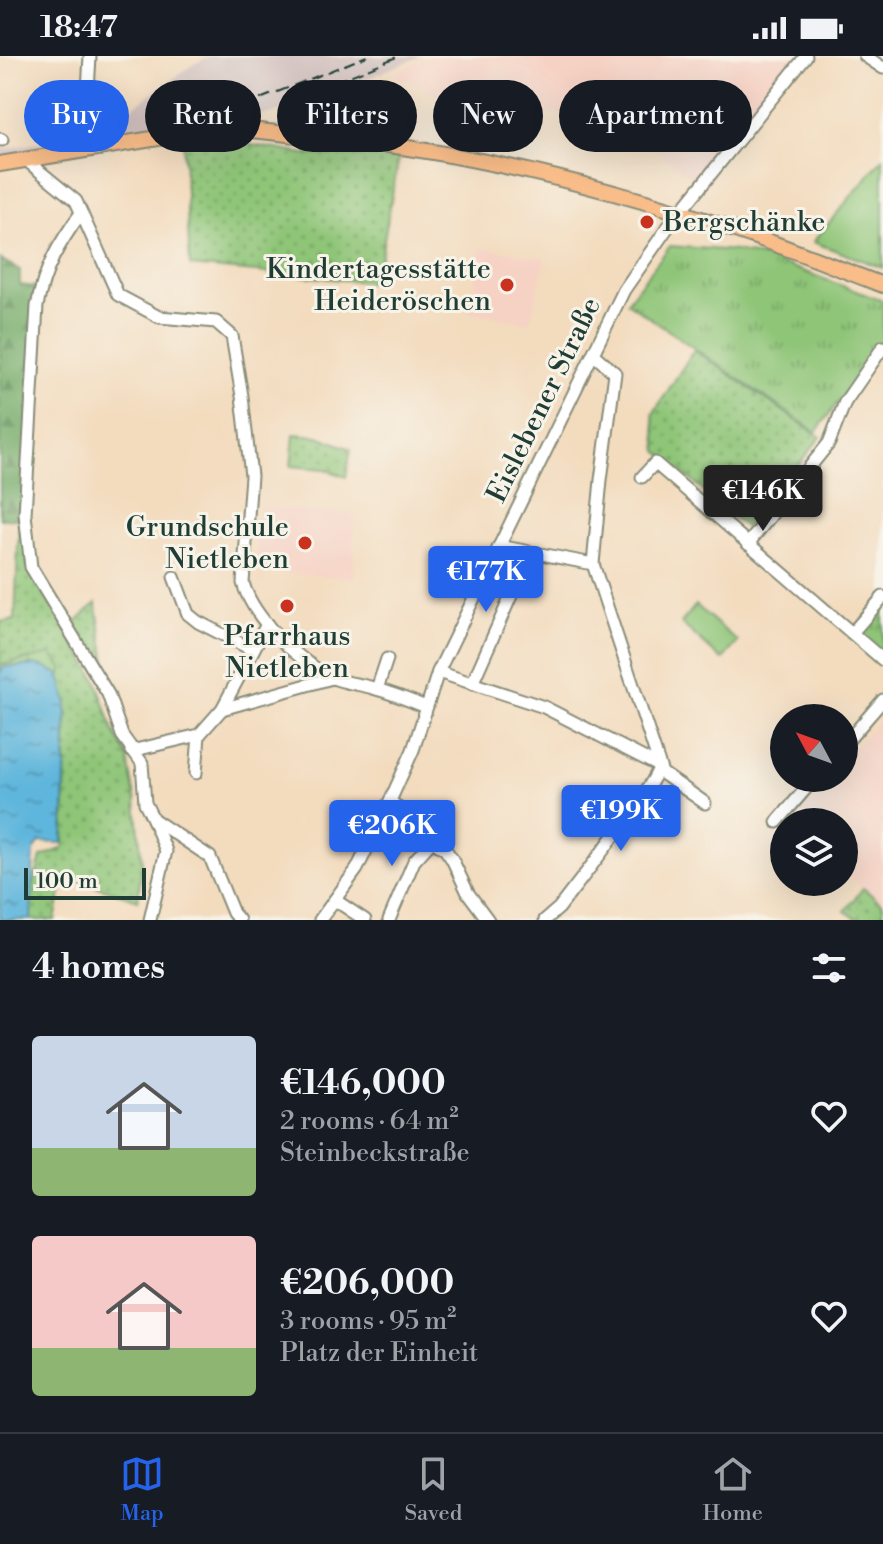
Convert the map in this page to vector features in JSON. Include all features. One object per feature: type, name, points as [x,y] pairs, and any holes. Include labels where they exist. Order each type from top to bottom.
[{"type":"main road","points":[[0,164],[179,133],[244,128],[403,146],[600,189],[681,212],[883,285]]},
{"type":"street","points":[[89,80],[90,56]]},
{"type":"street","name":"Eislebener Straße","points":[[320,920],[357,869],[413,750],[438,672],[636,270],[806,56]]},
{"type":"street","points":[[865,56],[883,68]]},
{"type":"street","points":[[26,160],[76,201],[118,295],[159,317],[216,322],[232,336],[251,476],[243,583],[246,594],[267,624],[295,653],[332,678],[377,689],[426,707]]},
{"type":"street","points":[[81,213],[55,250],[43,278],[37,306],[25,514],[27,541],[31,567],[108,694],[116,721],[131,751],[142,763],[145,803],[166,851]]},
{"type":"street","points":[[748,544],[829,443],[845,402],[883,347]]},
{"type":"street","points":[[593,354],[615,373],[593,564],[662,773],[705,803]]},
{"type":"street","points":[[642,477],[655,463],[883,660]]},
{"type":"street","points":[[499,546],[593,564]]},
{"type":"street","points":[[472,684],[530,553]]},
{"type":"street","points":[[174,577],[188,614],[253,650]]},
{"type":"street","points":[[852,633],[883,597]]},
{"type":"street","points":[[131,751],[199,735],[222,709],[267,624]]},
{"type":"street","points":[[377,689],[387,659]]},
{"type":"street","points":[[438,672],[544,707],[659,766]]},
{"type":"street","points":[[222,709],[332,678]]},
{"type":"street","points":[[858,729],[883,700]]},
{"type":"street","points":[[196,773],[199,735]]},
{"type":"street","points":[[545,920],[559,908],[636,804],[658,773],[659,766]]},
{"type":"street","points":[[789,808],[803,792]]},
{"type":"street","points":[[390,801],[432,841],[445,849],[488,920]]},
{"type":"street","points":[[153,819],[210,857],[233,913],[239,920]]},
{"type":"street","points":[[150,920],[171,830]]},
{"type":"street","points":[[389,920],[414,861],[432,841]]},
{"type":"street","points":[[335,900],[365,920]]},
{"type":"shaded area","points":[[210,56],[421,56],[363,80],[277,80],[277,112],[261,115],[261,80],[171,80]]},
{"type":"shaded area","points":[[431,56],[792,56],[752,105],[752,80],[559,80],[559,114],[543,112],[543,80],[433,80],[433,94],[427,93],[426,85],[417,83],[417,80],[399,79],[395,71]]},
{"type":"shaded area","points":[[145,98],[145,134],[129,136],[129,110]]},
{"type":"shaded area","points":[[24,145],[24,152],[31,152],[0,157],[0,150]]},
{"type":"shaded area","points":[[658,152],[713,152],[692,178]]},
{"type":"shaded area","name":"Kindertagesstätte Heideröschen","points":[[481,248],[545,258],[530,323],[469,312]]},
{"type":"shaded area","name":"Grundschule Nietleben","points":[[259,506],[354,515],[354,578],[255,571]]},
{"type":"shaded area","points":[[883,715],[883,904],[858,884],[858,808],[802,808],[817,792],[858,792],[858,744]]},
{"type":"green space","points":[[261,147],[277,149],[277,152],[399,157],[376,283],[190,266],[184,152],[261,152]]},
{"type":"green space","points":[[883,158],[883,268],[813,242]]},
{"type":"green space","points":[[670,246],[736,251],[770,259],[883,301],[883,342],[816,432],[627,302]]},
{"type":"green space","points":[[0,259],[20,270],[20,285],[36,287],[23,508],[16,519],[0,519]]},
{"type":"green space","points":[[694,350],[821,437],[746,528],[658,451],[653,414]]},
{"type":"green space","points":[[294,434],[318,436],[351,449],[346,477],[324,469],[291,466]]},
{"type":"green space","points":[[19,519],[22,520],[28,567],[96,679],[113,730],[127,755],[136,802],[142,863],[138,900],[64,876],[55,920],[31,920],[31,895],[41,857],[64,848],[67,704],[4,667],[0,672],[0,622],[15,620]]},
{"type":"green space","points":[[883,597],[883,660],[852,633]]},
{"type":"green space","points":[[96,603],[110,683],[108,685],[72,626]]},
{"type":"green space","points":[[696,605],[738,642],[722,660],[681,623]]},
{"type":"green space","points":[[51,654],[63,669],[60,675],[40,665],[4,667],[0,672],[0,665]]},
{"type":"green space","points":[[863,888],[883,904],[883,920],[859,920],[845,911]]},
{"type":"water","points":[[40,665],[60,675],[67,704],[63,843],[40,842],[34,851],[31,920],[0,920],[0,672],[4,667]]},
{"type":"railway","points":[[261,99],[367,56]]},
{"type":"railway","points":[[340,80],[399,56]]},
{"type":"place","name":"Bergschänke","points":[[647,222]]},
{"type":"place","name":"Kindertagesstätte Heideröschen","points":[[507,285]]},
{"type":"place","name":"Grundschule Nietleben","points":[[305,543]]},
{"type":"place","name":"Pfarrhaus Nietleben","points":[[287,606]]}]
